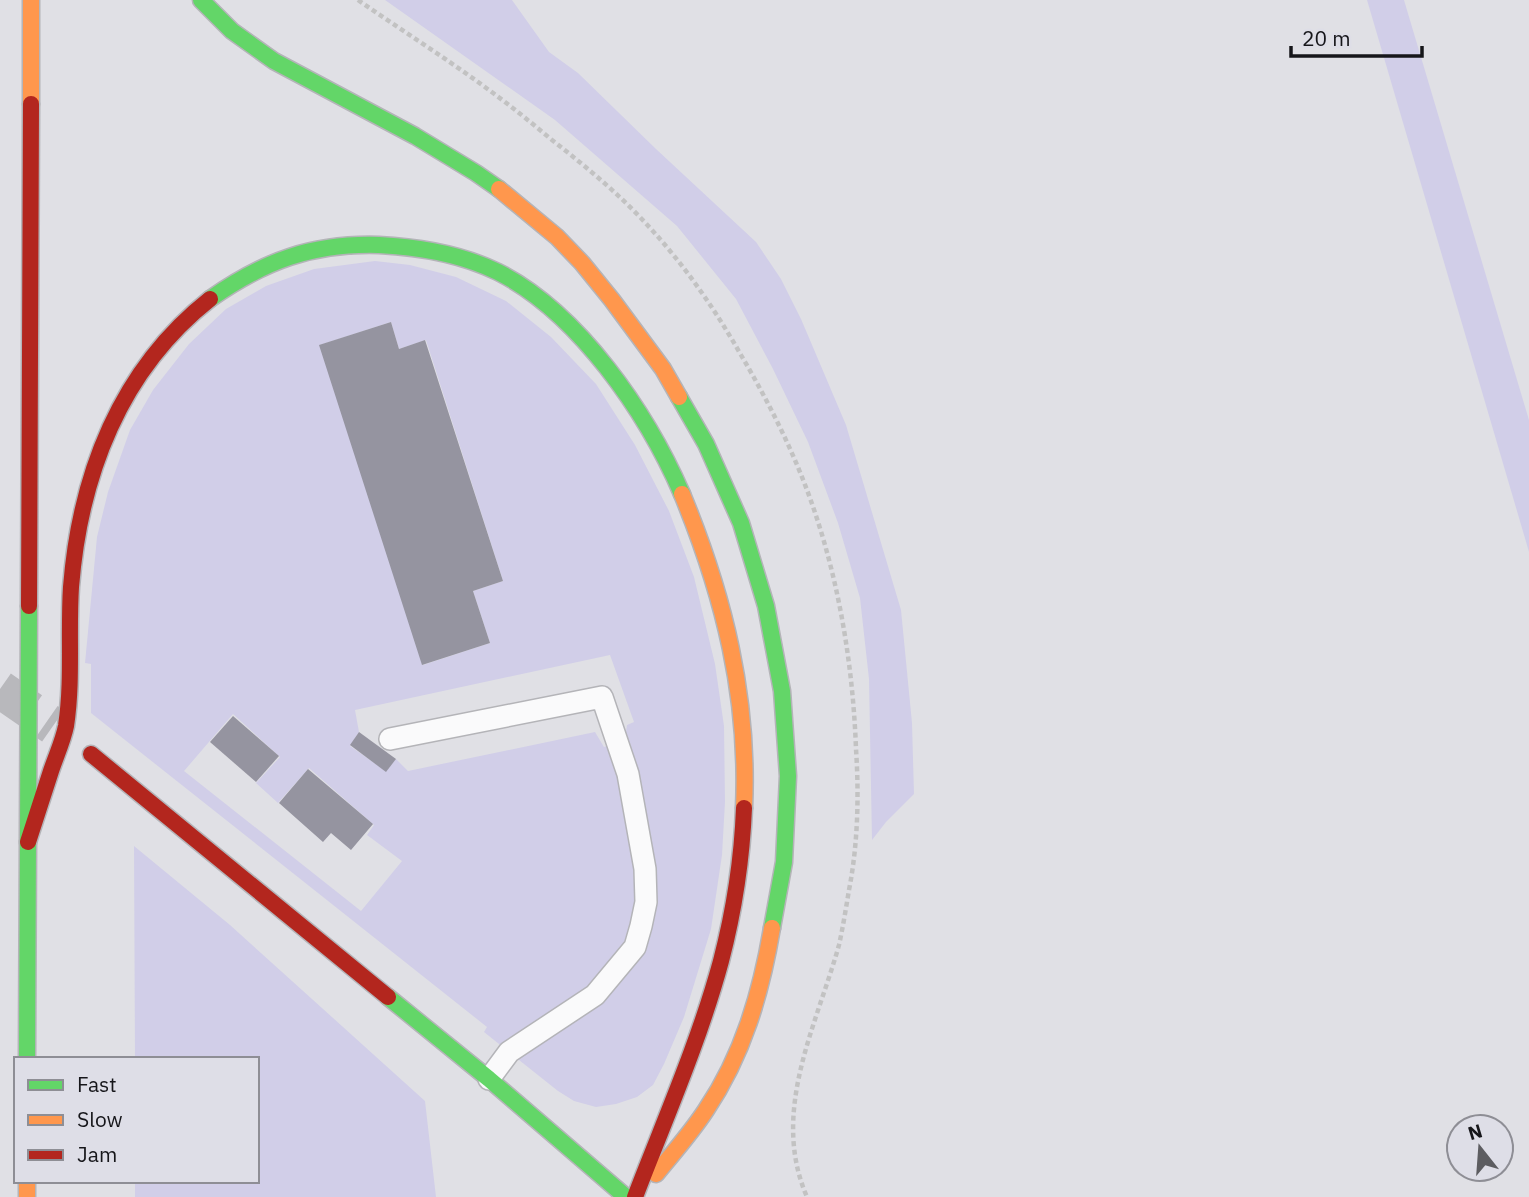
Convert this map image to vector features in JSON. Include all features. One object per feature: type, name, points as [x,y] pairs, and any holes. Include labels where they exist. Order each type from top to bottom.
[{"type":"main road","points":[[27,1057],[31,0]]},
{"type":"main road","points":[[201,0],[231,31],[265,55],[297,75],[410,132],[485,179],[552,233],[633,325],[684,404],[726,485],[753,557],[774,638],[788,759],[784,865],[778,907],[758,994],[742,1043],[706,1112],[636,1197]]},
{"type":"main road","points":[[28,842],[66,728],[71,586],[77,539],[88,495],[102,447],[119,407],[163,342],[225,288],[264,266],[310,250],[355,244],[390,245],[465,258],[498,273],[533,295],[564,320],[594,352],[640,414],[662,451],[692,516],[728,630],[738,680],[744,771],[739,872],[733,908],[704,1017],[636,1197]]},
{"type":"main road","points":[[91,754],[489,1079],[626,1197]]},
{"type":"lane","points":[[390,739],[602,696],[628,774],[645,869],[646,902],[635,947],[595,995],[509,1052],[489,1079]]},
{"type":"shaded area","points":[[385,0],[512,0],[549,52],[578,73],[756,242],[781,279],[846,425],[901,610],[912,723],[914,794],[872,840],[869,679],[860,598],[838,523],[808,442],[736,299],[677,226],[555,120]]},
{"type":"shaded area","points":[[1367,0],[1404,0],[1529,420],[1529,552]]},
{"type":"shaded area","points":[[375,261],[410,265],[456,277],[506,301],[551,337],[596,384],[635,445],[669,511],[694,577],[715,664],[724,726],[725,802],[722,855],[711,929],[684,1017],[664,1064],[653,1085],[637,1097],[596,1107],[574,1101],[558,1091],[484,1032],[487,1027],[91,713],[91,664],[85,663],[97,537],[108,492],[130,430],[153,390],[189,344],[226,309],[266,286],[314,269]],"holes":[[[391,322],[399,349],[426,340],[503,581],[473,591],[490,643],[423,665],[320,345]],[[610,655],[634,722],[627,725],[625,739],[604,747],[595,732],[408,771],[396,759],[386,771],[350,746],[359,732],[355,710]],[[233,714],[280,757],[256,783],[278,803],[309,768],[374,825],[367,835],[402,861],[361,911],[184,771]]]},
{"type":"shaded area","points":[[134,846],[230,925],[425,1101],[436,1197],[135,1197],[135,1183],[259,1183],[259,1057],[135,1057]]},
{"type":"building","points":[[391,322],[399,349],[425,340],[503,581],[473,591],[490,643],[422,665],[319,345]]},
{"type":"building","points":[[233,716],[279,756],[256,782],[210,742]]},
{"type":"building","points":[[359,732],[396,759],[386,772],[350,745]]},
{"type":"building","points":[[308,769],[373,824],[351,850],[331,833],[323,842],[279,803]]},
{"type":"tunnel","points":[[0,689],[53,726]]},
{"type":"traffic: fast","points":[[201,0],[232,31],[274,61],[415,136],[499,189]]},
{"type":"traffic: fast","points":[[210,299],[270,265],[310,251],[332,247],[379,245],[410,248],[440,252],[484,266],[528,290],[583,339],[630,399],[650,431],[682,494]]},
{"type":"traffic: fast","points":[[679,397],[706,444],[741,523],[766,606],[782,691],[788,776],[784,862],[772,928]]},
{"type":"traffic: fast","points":[[27,1057],[29,606]]},
{"type":"traffic: fast","points":[[388,997],[489,1079],[626,1197]]},
{"type":"traffic: slow","points":[[31,0],[31,104]]},
{"type":"traffic: slow","points":[[499,189],[557,237],[582,263],[663,369],[679,397]]},
{"type":"traffic: slow","points":[[682,494],[710,570],[731,648],[742,726],[744,808]]},
{"type":"traffic: slow","points":[[656,1174],[700,1118],[730,1068],[756,1000],[772,928]]},
{"type":"traffic: slow","points":[[27,1183],[27,1197]]},
{"type":"traffic: jam","points":[[29,606],[31,104]]},
{"type":"traffic: jam","points":[[28,842],[66,726],[71,587],[76,545],[95,465],[129,392],[152,358],[179,327],[210,299]]},
{"type":"traffic: jam","points":[[91,754],[388,997]]},
{"type":"traffic: jam","points":[[635,1197],[692,1051],[721,961],[737,885],[744,808]]}]
